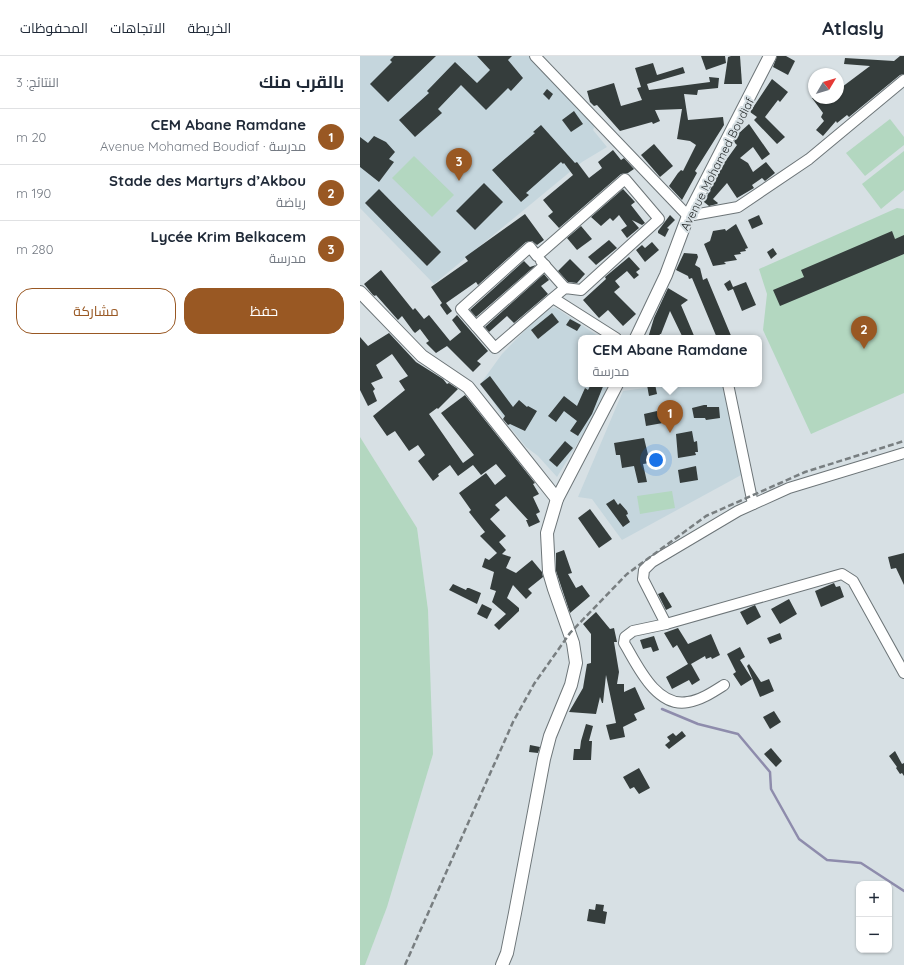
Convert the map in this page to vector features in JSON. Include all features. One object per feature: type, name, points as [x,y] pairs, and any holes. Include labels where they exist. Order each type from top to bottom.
[{"type":"street","points":[[535,56],[688,216],[738,207],[809,159],[904,80]]},
{"type":"street","name":"Avenue Mohamed Boudiaf","points":[[637,335],[666,275],[688,216],[770,56]]},
{"type":"street","points":[[537,256],[625,179],[659,219],[581,290],[565,288],[537,256],[530,247],[461,309],[495,348],[565,288]]},
{"type":"street","points":[[476,326],[545,265]]},
{"type":"street","points":[[360,292],[422,356],[468,388],[557,499]]},
{"type":"street","points":[[553,298],[611,335]]},
{"type":"street","points":[[502,965],[507,953],[545,753],[550,736],[571,686],[576,663],[573,643],[554,590],[548,565],[547,533],[557,499],[615,387]]},
{"type":"street","points":[[729,387],[753,504]]},
{"type":"street","points":[[666,624],[643,578],[646,568],[670,550],[753,504],[789,488],[904,453]]},
{"type":"street","points":[[724,685],[687,703],[672,701],[656,690],[642,673],[624,642],[625,637],[633,631],[666,624],[842,574],[853,581],[904,673]]},
{"type":"shaded area","points":[[360,56],[529,56],[595,125],[593,130],[607,147],[582,162],[434,284],[360,208]]},
{"type":"shaded area","points":[[556,308],[596,335],[578,335],[578,387],[607,387],[599,408],[557,477],[538,456],[526,447],[506,422],[481,383],[502,354],[546,309]]},
{"type":"shaded area","points":[[652,387],[723,387],[743,474],[622,540],[592,499],[578,497],[623,391]]},
{"type":"green space","points":[[890,119],[904,137],[904,145],[865,176],[846,153]]},
{"type":"green space","points":[[904,151],[904,190],[881,209],[862,184]]},
{"type":"green space","points":[[414,156],[454,195],[432,217],[392,178]]},
{"type":"green space","points":[[897,208],[904,209],[904,393],[811,434],[763,330],[767,294],[759,269]]},
{"type":"green space","points":[[360,437],[417,528],[428,610],[433,754],[387,907],[365,965],[360,965]]},
{"type":"green space","points":[[672,491],[675,508],[640,514],[637,496]]},
{"type":"building","points":[[394,56],[436,56],[388,102],[370,84],[392,62],[390,60]]},
{"type":"building","points":[[477,56],[512,56],[508,60],[523,78],[511,91],[508,88],[486,110],[461,85],[438,109],[442,113],[415,137],[399,120],[429,93],[427,91],[455,62],[477,83],[490,70]]},
{"type":"building","points":[[701,56],[725,56],[726,63],[706,70]]},
{"type":"building","points":[[740,56],[742,84],[724,84],[728,57]]},
{"type":"building","points":[[777,56],[786,56],[795,61],[788,75],[773,67]]},
{"type":"building","points":[[900,56],[904,56],[904,74],[900,75],[849,117],[847,115],[837,123],[836,121],[823,136],[816,130],[824,121],[821,117],[823,113],[816,104],[844,104],[844,86],[870,66],[844,64],[845,58],[894,61]]},
{"type":"building","points":[[653,63],[657,75],[683,67],[685,73],[647,84],[649,90],[710,82],[709,77],[719,78],[718,88],[698,90],[697,95],[684,94],[688,120],[723,117],[724,125],[695,171],[697,173],[682,200],[669,186],[678,173],[681,170],[683,171],[696,145],[690,141],[677,139],[682,109],[655,110],[660,121],[653,124],[652,122],[620,131],[597,105],[594,106],[590,102],[587,91],[614,83],[621,106],[642,100],[637,88],[641,87],[635,68]]},
{"type":"building","points":[[772,79],[788,92],[780,102],[778,100],[765,117],[785,137],[777,144],[754,120],[757,117],[750,112]]},
{"type":"building","points":[[547,89],[553,94],[549,100],[543,94]]},
{"type":"building","points":[[574,111],[583,124],[571,132],[562,120]]},
{"type":"building","points":[[749,124],[770,154],[762,160],[753,147],[740,158],[748,163],[753,172],[766,162],[775,173],[765,181],[762,178],[752,185],[754,188],[737,198],[727,183],[713,199],[718,203],[709,206],[704,202],[724,163],[737,145],[734,142],[739,133]]},
{"type":"building","points":[[541,125],[575,163],[577,162],[589,178],[602,168],[598,162],[613,150],[621,160],[624,158],[634,169],[628,173],[621,174],[559,228],[548,216],[553,212],[543,200],[573,175],[564,163],[563,164],[561,162],[526,193],[529,195],[521,202],[492,170],[535,133],[533,132]]},
{"type":"building","points":[[374,136],[386,142],[395,152],[389,159],[394,162],[379,182],[360,167],[360,137],[368,143]]},
{"type":"building","points":[[654,144],[673,166],[660,177],[641,155]]},
{"type":"building","points":[[484,183],[503,202],[475,230],[456,211]]},
{"type":"building","points":[[379,189],[441,252],[427,266],[365,203]]},
{"type":"building","points":[[623,189],[635,202],[631,205],[645,223],[642,225],[632,220],[639,228],[627,238],[621,230],[627,226],[619,215],[613,221],[610,218],[601,226],[591,217]]},
{"type":"building","points":[[525,214],[544,240],[537,245],[532,241],[526,242],[478,285],[476,282],[446,303],[452,311],[447,315],[440,305],[442,303],[431,287],[468,261],[465,257]]},
{"type":"building","points":[[670,215],[675,220],[667,228],[669,229],[665,237],[658,233],[658,231]]},
{"type":"building","points":[[759,215],[763,224],[752,229],[748,220]]},
{"type":"building","points":[[736,224],[748,248],[745,249],[746,251],[740,252],[741,254],[734,255],[737,260],[724,262],[726,264],[713,266],[704,244],[710,241],[713,231],[725,229],[726,231]]},
{"type":"building","points":[[581,226],[592,239],[577,250],[567,238]]},
{"type":"building","points":[[892,231],[895,239],[904,235],[904,254],[780,306],[773,290],[804,277],[801,270]]},
{"type":"building","points":[[609,240],[617,248],[596,265],[588,257]]},
{"type":"building","points":[[652,242],[659,250],[645,262],[636,250],[642,245],[645,248]]},
{"type":"building","points":[[773,248],[777,254],[771,259],[767,252]]},
{"type":"building","points":[[684,253],[697,254],[698,257],[695,265],[700,268],[703,280],[707,278],[731,335],[716,335],[692,278],[689,279],[688,276],[676,270]]},
{"type":"building","points":[[629,257],[640,269],[636,272],[639,275],[634,279],[627,271],[615,281],[620,287],[614,292],[636,314],[623,326],[608,310],[599,318],[583,300],[606,279],[605,277]]},
{"type":"building","points":[[570,259],[585,274],[577,283],[568,282],[558,271]]},
{"type":"building","points":[[524,261],[530,267],[536,265],[476,317],[470,310]]},
{"type":"building","points":[[381,270],[413,310],[415,308],[424,319],[429,315],[450,341],[461,332],[452,320],[457,315],[488,351],[477,361],[481,364],[473,372],[447,346],[436,353],[426,343],[429,341],[420,329],[415,333],[402,316],[398,320],[376,295],[373,295],[364,284]]},
{"type":"building","points":[[544,274],[549,280],[541,286],[548,294],[514,323],[507,316],[489,332],[485,327]]},
{"type":"building","points":[[730,280],[733,287],[746,282],[756,305],[742,311],[733,289],[728,291],[724,284]]},
{"type":"building","points":[[668,288],[688,300],[681,305],[694,335],[682,335],[670,311],[661,334],[649,335],[654,318]]},
{"type":"building","points":[[552,313],[559,322],[538,339],[531,330]]},
{"type":"building","points":[[570,319],[581,325],[577,331],[566,325]]},
{"type":"building","points":[[389,333],[416,362],[443,379],[447,384],[449,383],[458,389],[438,409],[437,408],[429,414],[463,463],[474,455],[441,413],[465,395],[535,483],[533,484],[539,494],[533,497],[540,512],[536,514],[540,522],[529,527],[526,520],[528,520],[506,496],[495,505],[500,510],[490,519],[506,536],[499,542],[506,550],[502,554],[511,557],[506,568],[516,573],[532,560],[542,572],[543,577],[528,589],[532,593],[526,599],[513,585],[507,598],[519,608],[519,611],[499,630],[494,625],[506,614],[492,602],[496,591],[490,589],[494,572],[482,567],[485,558],[489,560],[497,553],[480,536],[485,532],[469,512],[471,510],[459,493],[486,473],[495,485],[506,476],[496,464],[481,475],[473,465],[458,476],[450,465],[438,474],[439,476],[433,481],[418,461],[425,455],[418,445],[409,451],[395,431],[387,436],[373,416],[405,390],[399,381],[408,376],[392,354],[376,365],[383,378],[371,383],[375,389],[373,391],[377,401],[368,406],[360,390],[360,337],[368,346]]},
{"type":"building","points":[[490,376],[513,407],[519,400],[527,407],[528,406],[537,411],[525,431],[510,424],[508,425],[503,419],[505,416],[480,384]]},
{"type":"building","points":[[590,387],[603,387],[592,414],[578,436],[570,431],[577,421],[564,411],[556,422],[548,416],[564,396],[577,406],[585,388],[588,390]]},
{"type":"building","points":[[647,387],[656,387],[657,394],[649,396]]},
{"type":"building","points":[[707,405],[707,407],[719,407],[720,418],[706,420],[705,418],[694,418],[692,408]]},
{"type":"building","points":[[657,411],[658,414],[672,411],[674,421],[646,426],[644,414]]},
{"type":"building","points":[[692,431],[694,442],[697,441],[698,452],[695,452],[696,455],[678,458],[676,434]]},
{"type":"building","points":[[644,438],[650,463],[643,464],[647,482],[638,483],[634,466],[622,468],[620,455],[616,455],[614,443]]},
{"type":"building","points":[[565,441],[573,448],[557,467],[549,460]]},
{"type":"building","points":[[696,466],[698,480],[680,483],[678,470]]},
{"type":"building","points":[[614,499],[618,505],[620,503],[628,514],[626,515],[630,522],[623,527],[606,504]]},
{"type":"building","points":[[590,509],[612,539],[599,548],[578,518]]},
{"type":"building","points":[[564,550],[572,573],[568,574],[576,588],[582,585],[590,596],[570,613],[556,571],[556,553]]},
{"type":"building","points":[[904,553],[904,585],[896,568],[891,569],[888,557]]},
{"type":"building","points":[[834,583],[836,587],[840,586],[844,597],[821,607],[815,591]]},
{"type":"building","points":[[453,584],[466,590],[469,588],[481,593],[477,604],[449,590]]},
{"type":"building","points":[[663,592],[672,607],[666,610],[658,594]]},
{"type":"building","points":[[789,599],[797,614],[780,624],[771,609]]},
{"type":"building","points":[[482,604],[492,609],[487,619],[477,614]]},
{"type":"building","points":[[755,605],[761,617],[747,625],[740,612]]},
{"type":"building","points":[[596,612],[610,629],[614,628],[617,642],[614,642],[619,672],[617,684],[624,684],[624,692],[635,687],[645,709],[634,714],[637,720],[623,727],[625,737],[610,740],[606,725],[616,723],[606,675],[603,703],[600,697],[596,714],[569,712],[583,688],[587,664],[591,663],[591,634],[583,624]]},
{"type":"building","points":[[678,628],[688,644],[711,634],[720,655],[712,659],[711,657],[706,659],[705,656],[691,664],[700,680],[692,685],[689,680],[672,689],[666,677],[688,664],[677,645],[673,648],[664,633]]},
{"type":"building","points":[[780,633],[782,639],[770,644],[767,638]]},
{"type":"building","points":[[654,636],[659,650],[653,652],[651,647],[643,649],[640,640]]},
{"type":"building","points":[[740,647],[745,657],[740,660],[752,679],[741,686],[733,674],[736,672],[727,654]]},
{"type":"building","points":[[749,664],[761,682],[769,679],[774,691],[760,697],[747,666]]},
{"type":"building","points":[[774,711],[781,722],[770,729],[763,717]]},
{"type":"building","points":[[586,724],[593,726],[589,741],[592,741],[591,760],[573,760],[574,749],[580,749]]},
{"type":"building","points":[[682,731],[686,736],[669,749],[665,745],[670,741],[667,737],[673,733],[676,736]]},
{"type":"building","points":[[530,745],[540,747],[538,753],[529,752]]},
{"type":"building","points":[[771,748],[782,761],[776,767],[764,754]]},
{"type":"building","points":[[895,751],[902,764],[904,763],[904,776],[902,773],[900,774],[889,756]]},
{"type":"building","points":[[639,768],[650,788],[639,794],[634,787],[630,789],[623,777]]},
{"type":"building","points":[[596,904],[604,905],[603,911],[607,912],[605,924],[587,921],[589,909],[595,910]]},
{"type":"waterway","points":[[662,709],[698,724],[738,734],[770,772],[771,789],[799,839],[827,860],[861,863],[904,891]]},
{"type":"railway","points":[[405,965],[513,722],[534,684],[570,633],[627,574],[706,516],[805,472],[904,441]]},
{"type":"place","name":"Lycée Krim Belkacem","points":[[459,181]]},
{"type":"place","name":"Stade des Martyrs d’Akbou","points":[[864,349]]},
{"type":"place","name":"CEM Abane Ramdane","points":[[670,433]]}]
